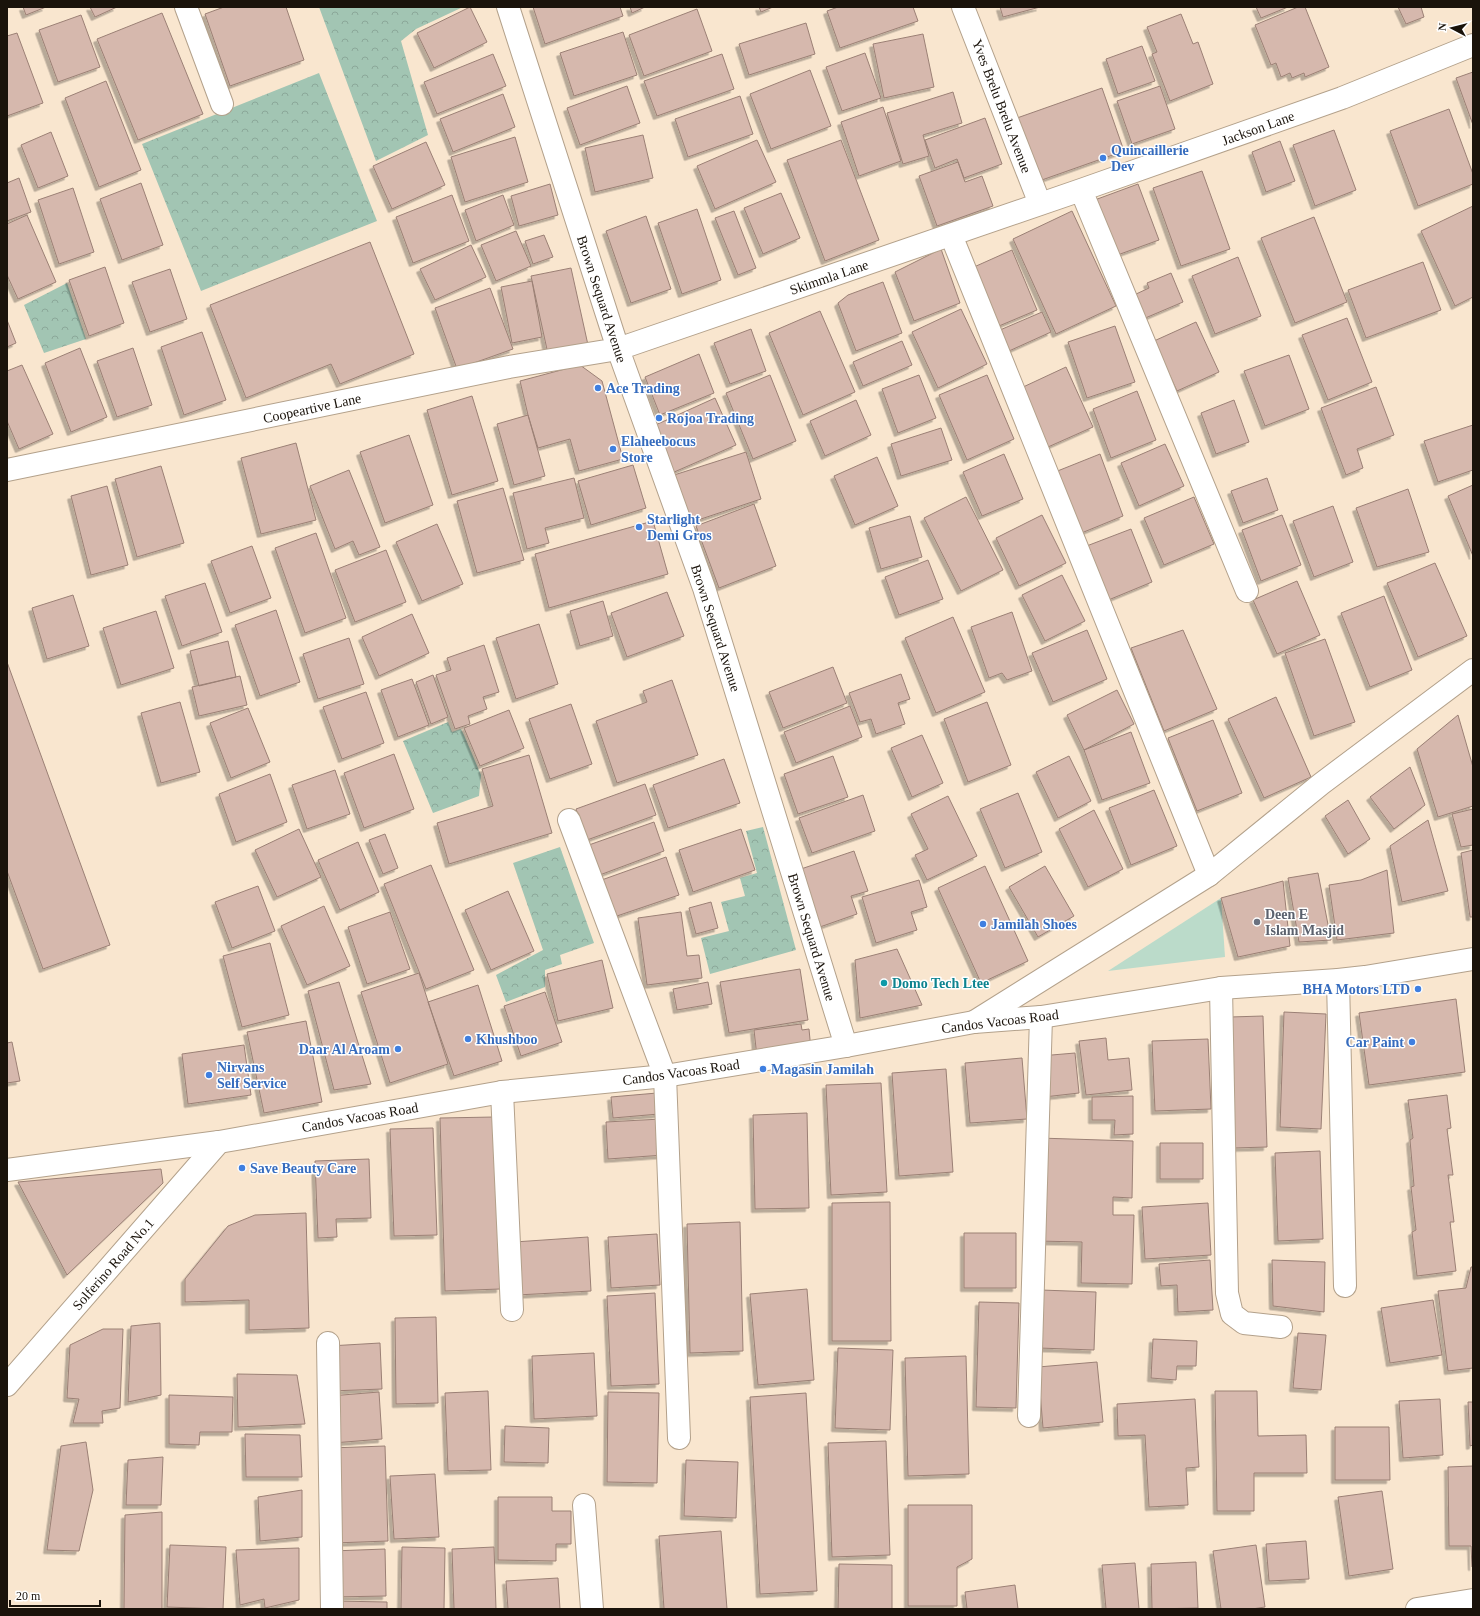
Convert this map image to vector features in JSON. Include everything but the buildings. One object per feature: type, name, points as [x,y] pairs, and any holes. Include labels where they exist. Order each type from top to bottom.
[{"type":"street","points":[[186,7],[222,104]]},
{"type":"street","name":"Brown Sequard Avenue","points":[[508,7],[618,349],[704,588],[846,1046]]},
{"type":"street","name":"Yves Brelu Brelu Avenue","points":[[963,7],[1040,204]]},
{"type":"street","name":"Jackson Lane","points":[[1040,204],[1342,98],[1473,45]]},
{"type":"street","points":[[1081,190],[1247,591]]},
{"type":"street","name":"Skimmla Lane","points":[[618,349],[1040,204]]},
{"type":"street","points":[[951,235],[1209,874]]},
{"type":"street","name":"Coopeartive Lane","points":[[7,470],[508,368],[618,349]]},
{"type":"street","points":[[974,1022],[1209,874],[1321,784],[1473,670]]},
{"type":"street","points":[[569,820],[665,1076],[679,1438]]},
{"type":"street","name":"Candos Vacoas Road","points":[[7,1170],[219,1142],[502,1092],[665,1076],[846,1046],[974,1022],[1041,1017],[1221,988],[1338,980],[1473,959]]},
{"type":"street","points":[[1338,980],[1345,1286]]},
{"type":"street","points":[[1221,988],[1227,1293],[1232,1314],[1244,1323],[1281,1327]]},
{"type":"street","points":[[1029,1416],[1041,1017]]},
{"type":"street","points":[[502,1092],[512,1310]]},
{"type":"street","name":"Solferino Road No.1","points":[[7,1385],[219,1142]]},
{"type":"street","points":[[328,1343],[332,1609]]},
{"type":"street","points":[[584,1505],[592,1609]]},
{"type":"street","points":[[1417,1609],[1473,1600]]},
{"type":"green space","points":[[319,7],[463,7],[416,29],[401,41],[428,135],[376,161]]},
{"type":"green space","points":[[319,73],[377,221],[201,291],[142,144]]},
{"type":"green space","points":[[67,283],[86,339],[44,353],[24,305]]},
{"type":"green space","points":[[448,722],[452,732],[461,729],[481,775],[479,796],[433,813],[403,741]]},
{"type":"green space","points":[[763,827],[796,950],[710,974],[701,938],[729,931],[721,902],[745,896],[740,878],[757,873],[746,831]]},
{"type":"green space","points":[[560,847],[594,943],[560,955],[562,964],[545,970],[545,987],[506,1002],[496,975],[543,950],[513,863]]},
{"type":"green space","points":[[1221,898],[1225,957],[1108,971]]},
{"type":"place","name":"Quincaillerie Dev","points":[[1103,158]]},
{"type":"place","name":"Ace Trading","points":[[598,388]]},
{"type":"place","name":"Rojoa Trading","points":[[659,418]]},
{"type":"place","name":"Elaheebocus Store","points":[[613,449]]},
{"type":"place","name":"Starlight Demi Gros","points":[[639,527]]},
{"type":"place","name":"Deen E Islam Masjid","points":[[1257,922]]},
{"type":"place","name":"Jamilah Shoes","points":[[983,924]]},
{"type":"place","name":"Domo Tech Ltee","points":[[884,983]]},
{"type":"place","name":"BHA Motors LTD","points":[[1418,989]]},
{"type":"place","name":"Khushboo","points":[[468,1039]]},
{"type":"place","name":"Car Paint","points":[[1412,1042]]},
{"type":"place","name":"Daar Al Aroam","points":[[398,1049]]},
{"type":"place","name":"Magasin Jamilah","points":[[763,1069]]},
{"type":"place","name":"Nirvans Self Service","points":[[209,1075]]},
{"type":"place","name":"Save Beauty Care","points":[[242,1168]]}]
